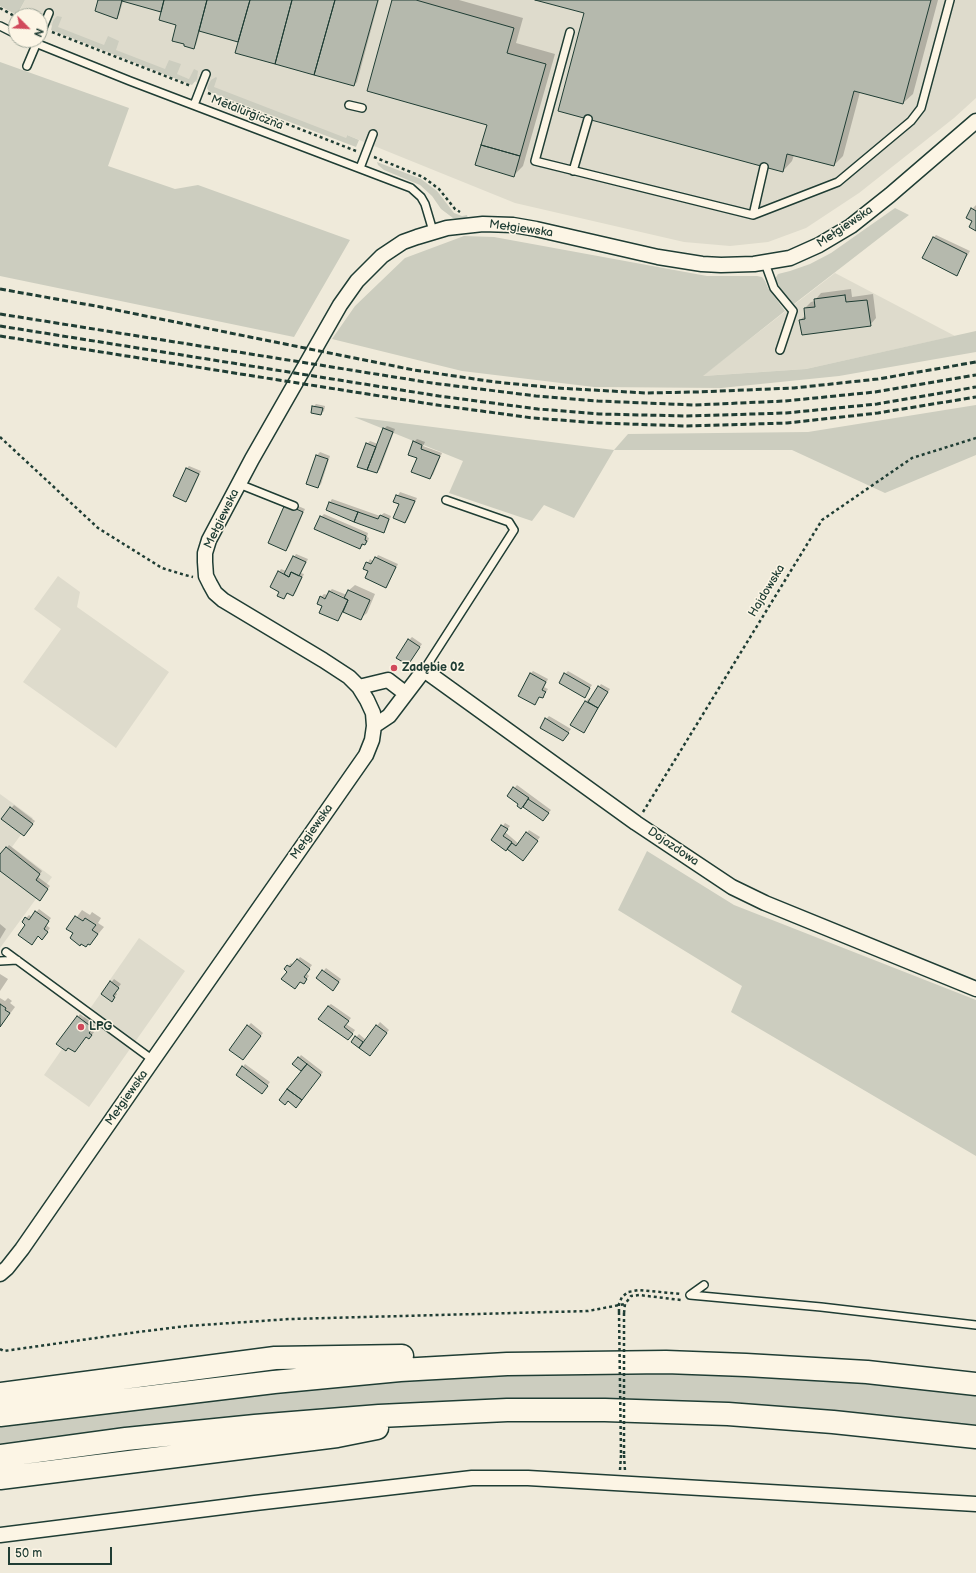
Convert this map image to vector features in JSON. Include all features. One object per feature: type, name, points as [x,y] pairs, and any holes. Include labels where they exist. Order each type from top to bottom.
[{"type":"highway","points":[[0,1394],[275,1358],[465,1355],[561,1362]]},
{"type":"highway","points":[[0,1415],[345,1374],[456,1366],[561,1362],[666,1362],[785,1366],[867,1372],[976,1384]]},
{"type":"highway","points":[[0,1389],[51,1387]]},
{"type":"highway","points":[[0,1456],[126,1439],[255,1426],[379,1416],[453,1412],[557,1410],[693,1412],[834,1422],[976,1437]]},
{"type":"highway","points":[[0,1478],[337,1436],[453,1412]]},
{"type":"street","name":"Mełgiewska","points":[[0,1274],[22,1248],[366,755],[372,740],[374,726],[373,713],[360,687],[323,660],[223,600],[215,593],[206,576],[205,553],[209,540],[313,350],[349,291],[365,272],[382,256],[403,242],[433,231],[471,225],[513,225],[651,256],[683,262],[721,266],[765,263],[790,258],[804,253],[851,226],[890,195],[976,121]]},
{"type":"street","name":"Dojazdowa","points":[[424,670],[636,823],[732,887],[765,903],[976,989]]},
{"type":"street","points":[[374,726],[389,716],[424,670]]},
{"type":"street","points":[[360,687],[388,680],[405,693]]},
{"type":"street","points":[[0,1535],[271,1501],[472,1478],[544,1479],[976,1504]]},
{"type":"lane","points":[[570,32],[535,161],[753,215],[838,182],[910,121],[921,108],[950,0]]},
{"type":"lane","name":"Metalurgiczna","points":[[48,46],[194,105],[411,188],[417,192],[425,204],[433,231]]},
{"type":"lane","points":[[27,66],[34,48]]},
{"type":"lane","points":[[194,105],[206,74]]},
{"type":"lane","points":[[349,105],[362,108]]},
{"type":"lane","points":[[573,171],[588,120]]},
{"type":"lane","points":[[360,168],[373,134]]},
{"type":"lane","points":[[753,215],[764,167]]},
{"type":"lane","points":[[765,263],[774,288],[793,311],[780,350]]},
{"type":"lane","points":[[239,484],[294,506]]},
{"type":"lane","points":[[424,670],[514,530],[509,522],[446,500]]},
{"type":"lane","points":[[6,952],[153,1060]]},
{"type":"lane","points":[[0,961],[16,960]]},
{"type":"lane","points":[[690,1295],[704,1285]]},
{"type":"lane","points":[[690,1295],[821,1307],[976,1325]]},
{"type":"path","points":[[0,438],[98,528],[162,568],[185,576],[206,576]]},
{"type":"path","name":"Hajdowska","points":[[636,823],[822,520],[912,458],[976,438]]},
{"type":"path","points":[[624,1313],[622,1455],[619,1312],[622,1297],[628,1292],[639,1290],[690,1295]]},
{"type":"path","points":[[0,1349],[4,1351],[187,1326],[290,1319],[551,1313],[588,1311],[625,1304]]},
{"type":"shaded area","points":[[0,0],[25,0],[21,8],[8,8],[8,10],[0,6]]},
{"type":"shaded area","points":[[25,0],[976,0],[976,98],[954,118],[859,193],[806,228],[768,242],[730,246],[684,242],[515,203],[347,135],[345,140],[48,24],[48,8],[21,8]]},
{"type":"shaded area","points":[[57,16],[62,17],[58,27],[104,45],[108,36],[119,41],[116,50],[165,69],[169,60],[181,64],[177,74],[189,79],[194,69],[198,71],[197,79],[192,85],[51,30],[53,21]]},
{"type":"shaded area","points":[[0,62],[129,108],[108,166],[175,189],[198,185],[350,240],[294,337],[0,276]]},
{"type":"shaded area","points":[[216,77],[214,87],[346,138],[347,135],[359,140],[356,147],[210,92],[207,88],[211,80]]},
{"type":"shaded area","points":[[377,162],[421,179],[437,191],[454,213],[462,216],[467,215],[468,219],[453,218],[441,209],[432,196],[420,185],[384,170],[378,165]]},
{"type":"shaded area","points":[[895,208],[909,215],[794,304],[781,289],[775,279],[778,274],[810,264],[831,253]]},
{"type":"shaded area","points":[[464,236],[494,237],[707,276],[762,277],[785,311],[703,376],[806,369],[976,331],[976,352],[839,376],[721,388],[594,387],[462,371],[332,339],[355,306],[405,258]]},
{"type":"shaded area","points":[[835,273],[955,336],[806,369],[702,376]]},
{"type":"shaded area","points":[[976,405],[976,455],[885,493],[792,450],[614,450],[628,434],[808,432]]},
{"type":"shaded area","points":[[354,417],[614,450],[574,518],[544,505],[532,521],[449,493],[463,461]]},
{"type":"shaded area","points":[[58,576],[80,592],[77,607],[169,672],[116,748],[23,682],[61,629],[34,609]]},
{"type":"shaded area","points":[[0,794],[33,818],[12,847],[52,877],[0,948]]},
{"type":"shaded area","points":[[647,851],[734,905],[976,1000],[976,1156],[731,1012],[742,986],[618,910]]},
{"type":"shaded area","points":[[139,938],[185,971],[89,1107],[44,1075]]},
{"type":"shaded area","points":[[585,1370],[779,1375],[903,1384],[976,1394],[976,1427],[589,1401],[0,1448],[0,1425],[297,1388],[462,1376]]},
{"type":"building","points":[[98,0],[122,0],[117,19],[95,11]]},
{"type":"building","points":[[122,0],[164,0],[161,12]]},
{"type":"building","points":[[164,0],[207,0],[194,49],[184,46],[184,44],[172,41],[176,25],[159,20]]},
{"type":"building","points":[[207,0],[250,0],[238,42],[199,31]]},
{"type":"building","points":[[250,0],[292,0],[275,64],[235,53]]},
{"type":"building","points":[[292,0],[335,0],[314,75],[275,64]]},
{"type":"building","points":[[335,0],[378,0],[354,86],[314,75]]},
{"type":"building","points":[[392,0],[416,0],[514,28],[507,53],[546,64],[520,156],[481,145],[487,125],[367,91]]},
{"type":"building","points":[[535,0],[931,0],[903,104],[854,91],[834,166],[787,154],[783,172],[558,111],[584,13]]},
{"type":"building","points":[[481,145],[520,156],[514,177],[475,165]]},
{"type":"building","points":[[971,208],[976,211],[976,231],[969,227],[972,221],[966,218]]},
{"type":"building","points":[[933,237],[967,254],[957,276],[922,258]]},
{"type":"building","points":[[845,295],[846,302],[867,300],[871,326],[802,335],[799,320],[805,319],[804,308],[815,307],[814,299]]},
{"type":"building","points":[[312,406],[323,408],[321,415],[311,413]]},
{"type":"building","points":[[383,428],[393,432],[377,473],[367,470]]},
{"type":"building","points":[[413,441],[422,445],[421,449],[440,456],[430,479],[411,472],[417,458],[408,455]]},
{"type":"building","points":[[366,443],[376,447],[367,470],[357,467]]},
{"type":"building","points":[[316,455],[328,459],[318,488],[306,484]]},
{"type":"building","points":[[186,468],[199,474],[186,502],[173,496]]},
{"type":"building","points":[[396,495],[415,501],[405,523],[393,518],[399,504],[393,502]]},
{"type":"building","points":[[329,502],[358,512],[354,522],[326,510]]},
{"type":"building","points":[[285,504],[303,512],[286,551],[268,543]]},
{"type":"building","points":[[358,512],[378,519],[380,515],[389,519],[384,533],[354,522]]},
{"type":"building","points":[[320,516],[366,536],[365,540],[367,541],[365,545],[362,544],[360,549],[314,529]]},
{"type":"building","points":[[293,556],[306,562],[299,576],[291,572],[289,577],[284,574]]},
{"type":"building","points":[[375,557],[396,567],[386,588],[365,578],[368,571],[363,569],[366,562],[371,564]]},
{"type":"building","points":[[278,571],[289,577],[291,572],[302,577],[293,596],[287,593],[284,599],[277,596],[279,592],[270,587]]},
{"type":"building","points":[[348,590],[370,600],[361,620],[343,612],[348,600],[344,598]]},
{"type":"building","points":[[329,591],[348,600],[338,621],[319,613],[322,606],[317,604],[320,596],[325,599]]},
{"type":"building","points":[[408,639],[420,647],[408,665],[396,658]]},
{"type":"building","points":[[530,673],[546,682],[542,690],[546,692],[543,698],[539,697],[535,705],[518,696]]},
{"type":"building","points":[[564,673],[590,688],[585,698],[559,683]]},
{"type":"building","points":[[598,686],[608,692],[598,708],[588,702]]},
{"type":"building","points":[[585,701],[598,708],[584,733],[570,725]]},
{"type":"building","points":[[545,718],[569,733],[563,741],[540,728]]},
{"type":"building","points":[[513,787],[529,798],[521,809],[517,806],[518,804],[507,796]]},
{"type":"building","points":[[528,799],[549,813],[543,821],[523,807]]},
{"type":"building","points":[[10,807],[33,824],[24,836],[1,819]]},
{"type":"building","points":[[501,825],[508,829],[503,836],[512,842],[506,851],[491,840]]},
{"type":"building","points":[[526,832],[538,841],[523,861],[507,849],[512,843],[516,846]]},
{"type":"building","points":[[6,847],[40,874],[36,880],[48,889],[40,901],[0,871],[0,854]]},
{"type":"building","points":[[35,911],[49,921],[44,929],[48,932],[42,940],[38,936],[32,945],[18,935],[25,925],[22,922],[25,917],[29,920]]},
{"type":"building","points":[[75,916],[83,921],[85,918],[96,925],[92,930],[98,934],[90,945],[88,944],[86,947],[81,944],[80,946],[70,938],[73,933],[66,929]]},
{"type":"building","points":[[297,959],[310,969],[304,977],[307,979],[304,984],[300,982],[295,989],[281,979],[287,972],[284,969],[287,965],[290,967]]},
{"type":"building","points":[[322,970],[339,982],[333,991],[316,978]]},
{"type":"building","points":[[110,981],[119,988],[113,996],[115,997],[112,1002],[101,994]]},
{"type":"building","points":[[0,1004],[10,1013],[0,1027]]},
{"type":"building","points":[[328,1006],[349,1021],[344,1027],[353,1034],[348,1040],[318,1019]]},
{"type":"building","points":[[77,1016],[93,1028],[89,1033],[92,1035],[89,1039],[86,1037],[75,1052],[68,1048],[66,1051],[56,1044]]},
{"type":"building","points":[[247,1025],[261,1036],[243,1060],[229,1050]]},
{"type":"building","points":[[376,1025],[387,1033],[370,1056],[359,1048]]},
{"type":"building","points":[[355,1036],[363,1042],[359,1048],[351,1042]]},
{"type":"building","points":[[298,1057],[307,1064],[301,1071],[292,1064]]},
{"type":"building","points":[[307,1064],[321,1075],[302,1100],[287,1089]]},
{"type":"building","points":[[242,1066],[268,1086],[262,1094],[236,1075]]},
{"type":"building","points":[[287,1089],[302,1100],[296,1108],[288,1101],[285,1105],[279,1100]]},
{"type":"railway","points":[[0,289],[101,307],[414,370],[495,382],[557,388],[646,393],[794,388],[878,379],[976,362]]},
{"type":"railway","points":[[0,314],[432,383],[536,396],[598,401],[695,405],[785,401],[875,392],[976,375]]},
{"type":"railway","points":[[0,326],[439,396],[538,409],[599,414],[687,416],[786,413],[877,404],[976,387]]},
{"type":"railway","points":[[0,336],[437,405],[533,418],[599,423],[687,426],[787,423],[878,413],[976,397]]},
{"type":"place","name":"Zadębie 02","points":[[394,668]]},
{"type":"place","name":"LPG","points":[[81,1027]]}]
